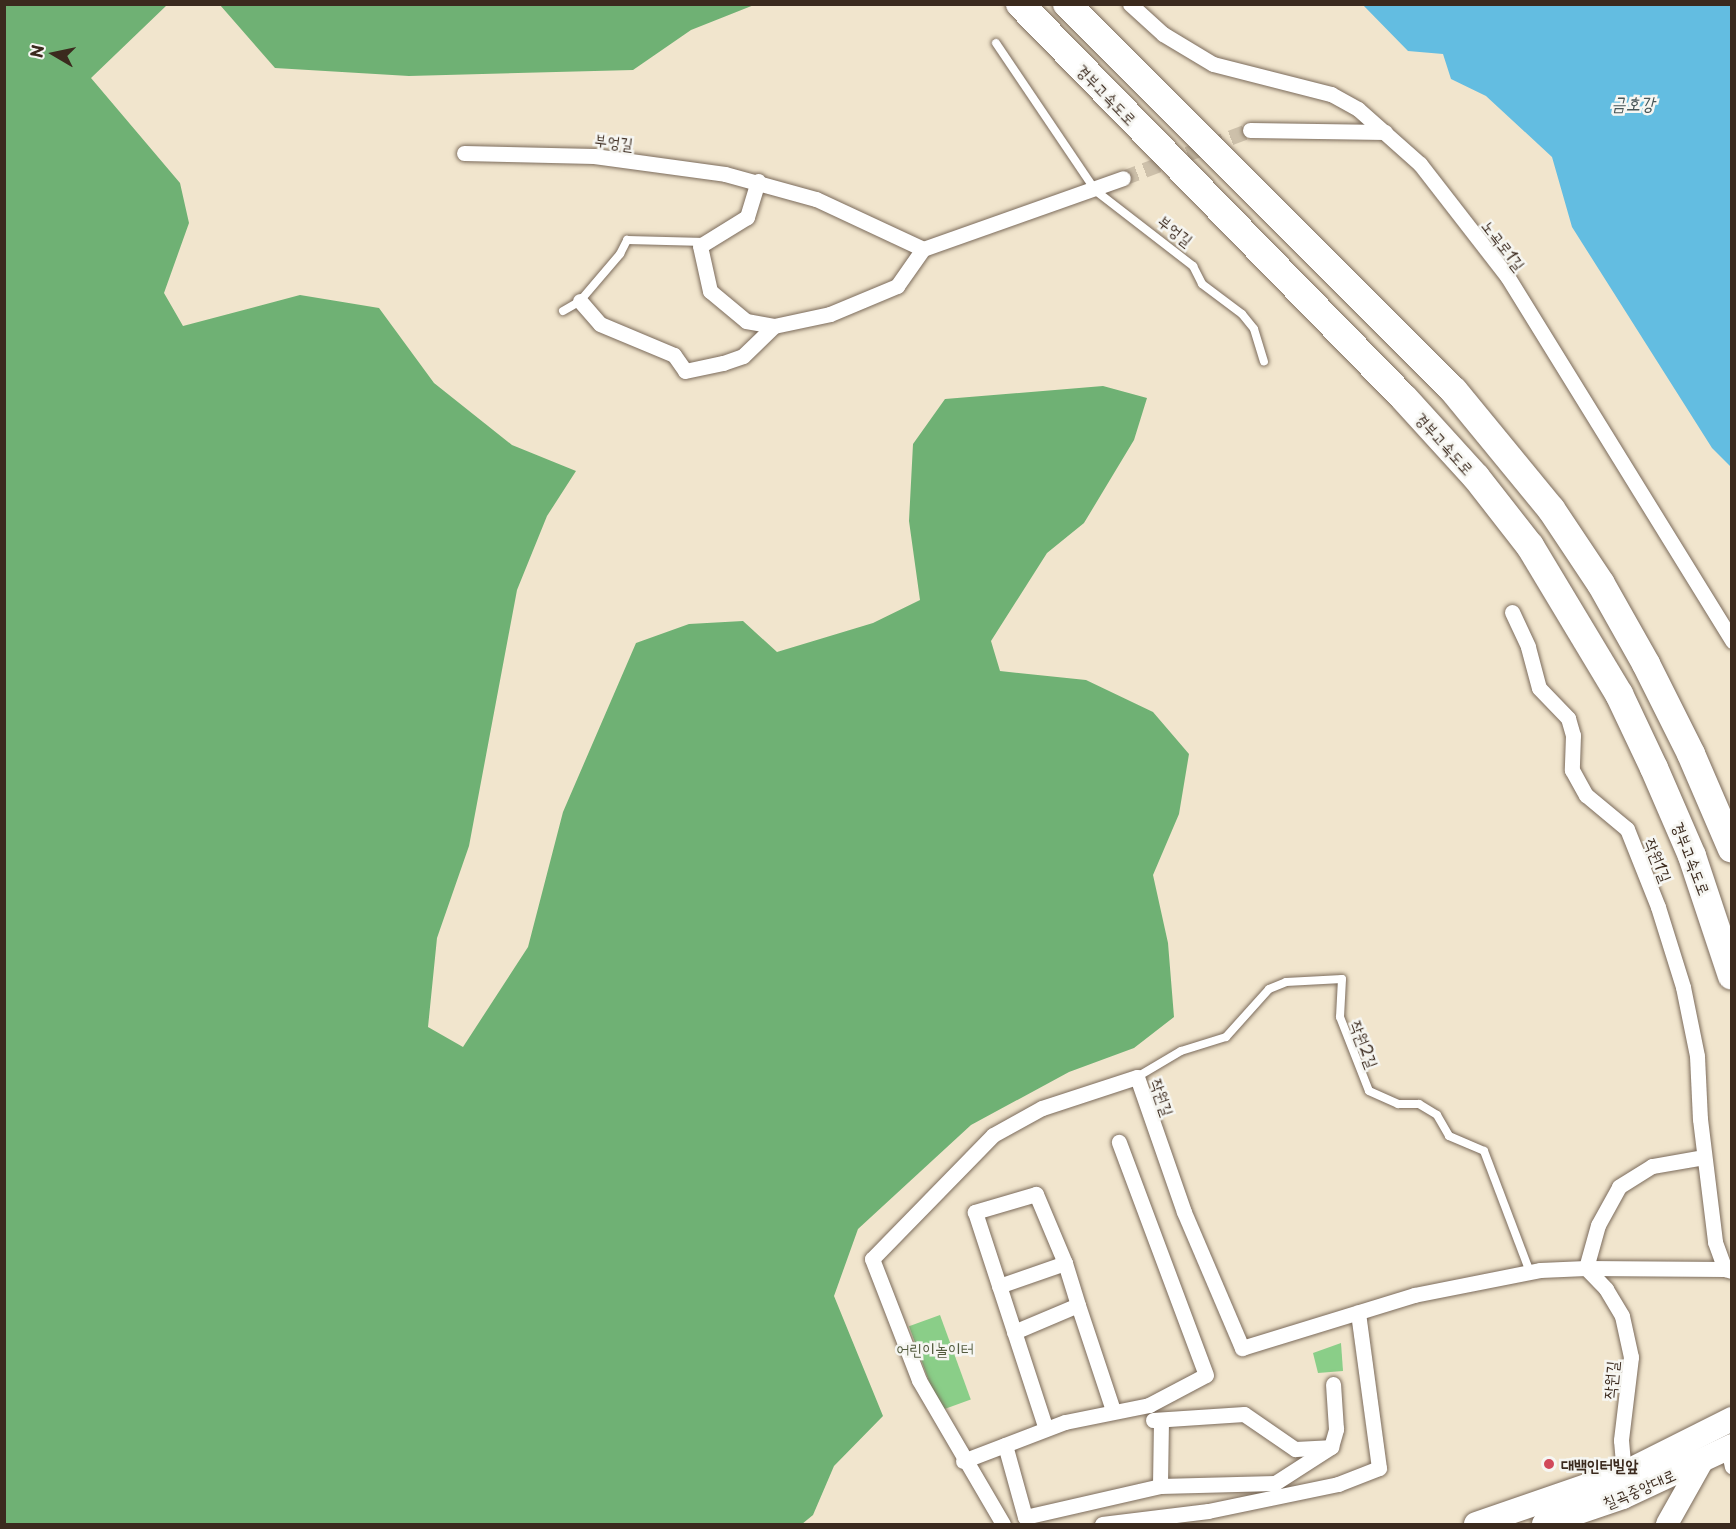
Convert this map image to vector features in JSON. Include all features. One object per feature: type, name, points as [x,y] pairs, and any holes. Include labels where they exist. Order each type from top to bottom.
[{"type":"highway","name":"경부고속도로","points":[[1020,4],[1404,398],[1476,477],[1530,546],[1619,694],[1654,768],[1692,855],[1731,976]]},
{"type":"highway","points":[[1067,4],[1454,391],[1551,509],[1601,584],[1646,664],[1691,754],[1731,849]]},
{"type":"main road","name":"칠곡중앙대로","points":[[1476,1524],[1624,1473],[1731,1419]]},
{"type":"main road","name":"칠곡중앙대로","points":[[1546,1524],[1623,1497],[1703,1460],[1730,1454]]},
{"type":"street","name":"노곡로1길","points":[[1130,4],[1163,34],[1213,64],[1332,94],[1358,109],[1420,164],[1507,276],[1731,641]]},
{"type":"street","points":[[1250,130],[1385,132]]},
{"type":"street","name":"부엉길","points":[[464,153],[594,156],[758,181],[816,199],[923,249]]},
{"type":"street","points":[[758,181],[747,217],[700,246],[710,291],[746,321],[774,326],[830,314],[897,285],[923,249],[1096,191],[1123,178]]},
{"type":"street","points":[[580,302],[600,324],[674,354],[685,371],[743,356],[774,326]]},
{"type":"street","name":"작원1길","points":[[1512,612],[1528,647],[1539,688],[1568,718],[1573,735],[1572,770],[1586,795],[1627,829],[1658,907],[1683,987],[1697,1056],[1704,1156],[1715,1242],[1728,1270]]},
{"type":"street","name":"작원길","points":[[1003,1524],[963,1461],[919,1380],[872,1259],[993,1135],[1042,1108],[1137,1077],[1184,1212],[1242,1348],[1414,1295],[1530,1272],[1586,1268],[1606,1289],[1622,1316],[1631,1357],[1620,1440],[1624,1473]]},
{"type":"street","points":[[963,1461],[1046,1429],[1113,1410],[1149,1405],[1206,1375],[1119,1142]]},
{"type":"street","points":[[1704,1156],[1652,1166],[1619,1187],[1598,1224],[1586,1268],[1728,1270]]},
{"type":"street","points":[[1046,1429],[975,1212],[1036,1194],[1065,1263],[1113,1410]]},
{"type":"street","points":[[999,1286],[1065,1263]]},
{"type":"street","points":[[1014,1332],[1078,1305]]},
{"type":"street","points":[[1102,1524],[1208,1511],[1338,1484],[1379,1468],[1358,1312]]},
{"type":"street","points":[[1005,1445],[1025,1517],[1160,1486],[1275,1483],[1330,1447],[1336,1429],[1334,1384]]},
{"type":"street","points":[[1149,1405],[1154,1422],[1244,1414],[1295,1449],[1330,1447]]},
{"type":"street","points":[[1160,1486],[1161,1421]]},
{"type":"street","points":[[1667,1524],[1703,1460]]},
{"type":"lane","name":"부엉길","points":[[996,43],[1096,191],[1193,266],[1202,284],[1242,314],[1254,328],[1264,362]]},
{"type":"lane","points":[[563,310],[580,302],[620,254],[627,240],[707,242]]},
{"type":"lane","name":"작원2길","points":[[1137,1077],[1181,1051],[1226,1037],[1269,989],[1286,982],[1342,979],[1340,1017],[1369,1091],[1398,1104],[1419,1104],[1437,1115],[1449,1136],[1484,1151],[1530,1272]]},
{"type":"green space","points":[[5,4],[167,5],[91,78],[180,183],[189,223],[164,293],[183,326],[300,295],[379,308],[434,383],[512,445],[576,471],[547,516],[517,590],[469,846],[437,938],[428,1027],[463,1047],[528,947],[563,812],[636,643],[689,624],[743,621],[777,652],[873,623],[920,600],[909,521],[913,444],[945,399],[1103,386],[1147,398],[1134,440],[1084,523],[1047,553],[991,641],[1000,671],[1086,680],[1153,712],[1189,754],[1179,814],[1153,875],[1168,943],[1174,1017],[1134,1048],[1069,1072],[971,1125],[858,1229],[834,1296],[883,1416],[834,1466],[813,1515],[802,1524],[5,1524]]},
{"type":"green space","points":[[220,5],[754,5],[691,30],[633,70],[409,76],[275,68]]},
{"type":"green space","name":"어린이놀이터","points":[[940,1315],[971,1400],[940,1411],[909,1326]]},
{"type":"green space","points":[[1341,1343],[1343,1371],[1318,1373],[1313,1353]]},
{"type":"water","name":"금호강","points":[[1729,4],[1732,7],[1731,467],[1712,448],[1572,227],[1552,157],[1486,96],[1451,79],[1443,54],[1408,51],[1363,5]]},
{"type":"tunnel","points":[[1123,178],[1250,130]]},
{"type":"place","name":"대백인터빌앞","points":[[1549,1464]]}]
